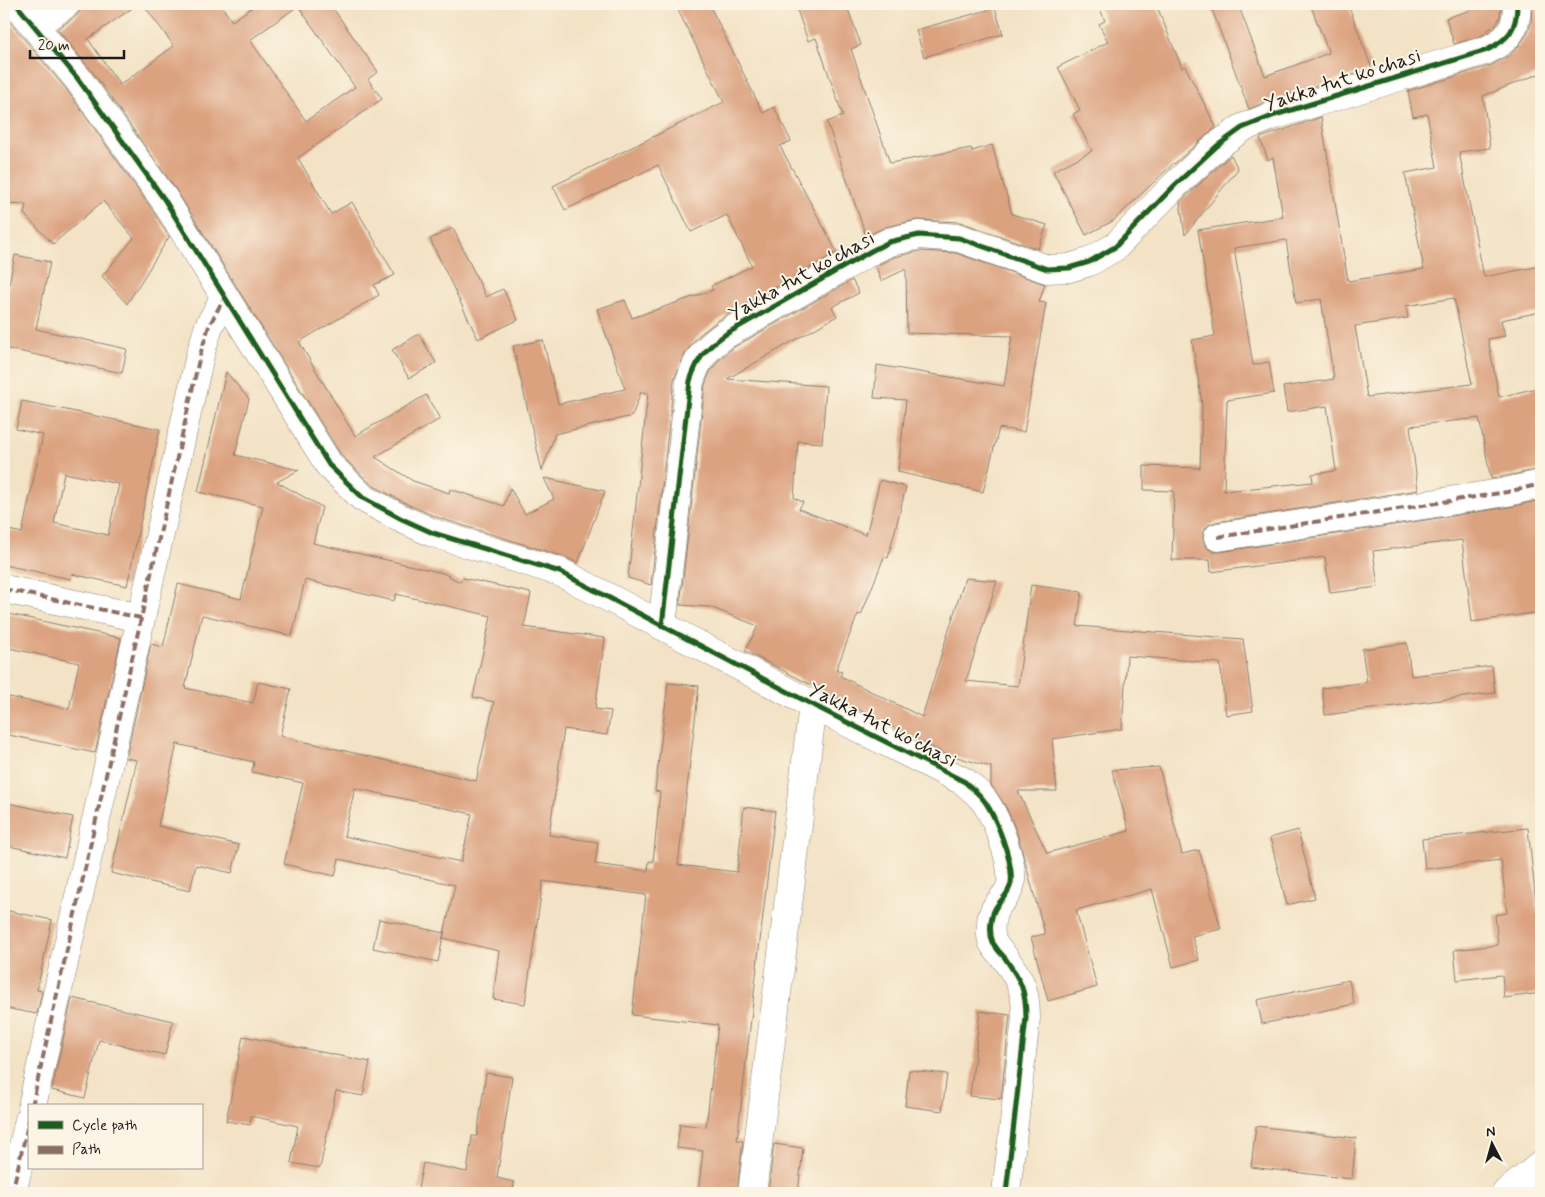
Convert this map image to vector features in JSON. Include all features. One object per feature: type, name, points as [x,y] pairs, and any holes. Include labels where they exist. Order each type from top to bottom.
[{"type":"street","name":"Yakka tut koʻchasi","points":[[16,4],[78,79],[164,199],[329,466],[363,498],[433,533],[560,572],[813,706],[965,782],[982,798],[992,813],[1011,865],[1011,884],[1007,896],[995,909],[991,924],[993,943],[1021,984],[1026,998],[1026,1018],[1006,1193]]},
{"type":"street","points":[[34,26],[66,4]]},
{"type":"street","name":"Yakka tut koʻchasi","points":[[662,626],[690,381],[696,363],[709,346],[726,334],[870,251],[889,242],[919,235],[959,238],[1048,269],[1069,268],[1089,262],[1115,247],[1182,178],[1217,146],[1242,128],[1275,114],[1487,50],[1500,44],[1510,34],[1516,20],[1517,4]]},
{"type":"street","points":[[32,1104],[200,354],[209,326],[224,298]]},
{"type":"street","points":[[1218,537],[1507,492],[1541,484]]},
{"type":"street","points":[[4,589],[141,618]]},
{"type":"street","name":"Yakka tut koʻchasi","points":[[752,1193],[813,706]]},
{"type":"street","points":[[12,1193],[28,1124]]},
{"type":"street","points":[[1506,1193],[1541,1165]]},
{"type":"building","points":[[82,4],[138,4],[88,39],[120,85],[174,46],[143,4],[220,4],[232,21],[257,4],[330,4],[378,72],[368,79],[382,99],[298,158],[331,214],[352,202],[395,275],[374,285],[379,295],[299,342],[355,436],[426,395],[440,419],[375,457],[413,481],[449,493],[450,489],[504,506],[510,488],[525,514],[554,499],[544,478],[605,491],[578,563],[565,557],[439,518],[409,505],[372,485],[341,455],[177,191],[91,70],[57,29],[75,17],[80,11]],"holes":[[[298,6],[355,87],[306,121],[250,40]]]},
{"type":"building","points":[[675,4],[709,4],[763,113],[774,107],[791,141],[780,146],[837,252],[717,321],[697,337],[686,352],[674,379],[651,585],[628,578],[648,393],[641,392],[632,416],[555,434],[542,471],[513,346],[543,340],[558,404],[625,389],[597,309],[625,300],[632,318],[713,290],[711,286],[752,266],[727,215],[691,232],[658,165],[565,210],[553,186],[724,102]]},
{"type":"building","points":[[795,4],[846,4],[861,45],[851,49],[890,163],[971,148],[972,151],[992,145],[1012,214],[1047,225],[1038,249],[960,222],[916,220],[885,227],[866,236],[827,122],[843,116],[816,38],[808,41]]},
{"type":"building","points":[[1098,4],[1156,4],[1182,68],[1185,66],[1216,127],[1174,163],[1113,221],[1086,235],[1053,171],[1092,151],[1073,114],[1080,110],[1058,67],[1108,42],[1099,24],[1105,21]]},
{"type":"building","points":[[1210,4],[1238,4],[1265,76],[1329,53],[1310,4],[1348,4],[1372,69],[1270,100],[1249,109]]},
{"type":"building","points":[[1482,4],[1501,4],[1500,17],[1497,23],[1481,36],[1454,44],[1446,18],[1480,7]]},
{"type":"building","points":[[1532,4],[1541,4],[1541,73],[1483,96],[1490,148],[1459,152],[1484,277],[1541,266],[1541,312],[1501,320],[1505,336],[1488,339],[1499,397],[1541,387],[1541,469],[1491,479],[1479,418],[1410,426],[1418,490],[1216,522],[1208,525],[1203,532],[1203,539],[1206,547],[1213,552],[1220,552],[1509,507],[1541,500],[1541,612],[1472,622],[1462,540],[1373,551],[1378,587],[1330,593],[1325,557],[1211,572],[1210,560],[1172,560],[1174,491],[1144,490],[1144,466],[1200,468],[1202,404],[1192,340],[1215,336],[1198,230],[1283,217],[1273,157],[1268,160],[1260,138],[1321,117],[1348,281],[1424,269],[1405,173],[1437,167],[1427,114],[1413,117],[1408,91],[1492,65],[1510,55],[1518,47],[1527,34],[1531,23]],"holes":[[[1286,240],[1296,303],[1321,299],[1334,379],[1283,387],[1287,412],[1327,406],[1336,471],[1312,474],[1313,482],[1224,491],[1227,400],[1274,393],[1269,362],[1253,365],[1234,248]],[[1454,298],[1472,384],[1367,397],[1355,326],[1408,318],[1406,306]]]},
{"type":"building","points":[[995,8],[1003,34],[924,57],[916,30]]},
{"type":"building","points":[[4,15],[66,89],[151,208],[169,237],[127,304],[102,276],[134,238],[103,201],[53,244],[24,214],[26,204],[4,205]]},
{"type":"building","points":[[1231,155],[1238,169],[1185,235],[1180,202]]},
{"type":"building","points":[[453,228],[486,297],[503,289],[518,320],[478,339],[430,239]]},
{"type":"building","points":[[920,251],[956,253],[1045,284],[1039,302],[1046,303],[1024,432],[999,428],[983,492],[898,472],[906,400],[874,398],[877,365],[1004,386],[1012,336],[907,333],[906,269],[881,281],[876,266],[894,257]]},
{"type":"building","points":[[15,255],[50,262],[36,329],[127,349],[122,373],[4,348],[4,309]]},
{"type":"building","points":[[852,280],[859,293],[832,307],[837,316],[727,379],[826,386],[822,443],[798,441],[794,498],[803,502],[799,509],[866,535],[880,480],[906,487],[888,558],[884,557],[861,615],[858,614],[836,670],[842,672],[840,676],[922,717],[965,578],[997,581],[966,681],[1018,686],[1031,585],[1082,592],[1077,626],[1243,639],[1253,711],[1226,715],[1220,663],[1127,656],[1122,729],[1052,739],[1057,791],[1018,791],[1047,853],[1129,831],[1112,770],[1159,767],[1182,854],[1199,850],[1221,929],[1192,936],[1199,960],[1173,967],[1152,889],[1076,910],[1097,987],[1048,1001],[1031,937],[1045,934],[1017,833],[1006,807],[991,785],[991,767],[943,753],[745,651],[758,626],[710,607],[680,605],[705,385],[710,372],[719,360],[734,347]]},
{"type":"building","points":[[419,334],[436,363],[409,378],[392,350]]},
{"type":"building","points":[[226,372],[249,399],[235,455],[299,470],[277,482],[322,507],[313,543],[443,573],[460,582],[463,578],[531,593],[524,627],[605,638],[595,709],[611,711],[607,735],[564,729],[549,835],[598,842],[595,864],[648,871],[649,861],[653,862],[660,792],[655,791],[668,683],[699,686],[678,865],[737,872],[744,807],[775,811],[737,1140],[743,1141],[737,1193],[698,1193],[703,1151],[677,1148],[680,1124],[706,1127],[718,1025],[632,1015],[646,895],[543,881],[525,1004],[493,999],[499,951],[443,938],[455,885],[339,859],[335,876],[284,864],[303,783],[252,772],[254,762],[177,744],[158,826],[239,845],[232,873],[196,865],[190,891],[111,873],[137,760],[126,758],[151,644],[163,647],[178,584],[241,599],[263,506],[198,492]],"holes":[[[305,580],[394,601],[396,594],[491,616],[473,697],[494,702],[476,781],[280,736],[291,689],[258,682],[253,703],[185,688],[202,615],[292,636]],[[355,788],[472,814],[461,862],[344,836]]]},
{"type":"building","points":[[22,401],[160,429],[127,586],[72,574],[71,579],[4,565],[4,529],[22,533],[43,435],[16,429]],"holes":[[[64,473],[119,484],[108,535],[54,523]]]},
{"type":"building","points":[[4,613],[121,638],[95,753],[4,734],[4,696],[69,709],[79,663],[4,647]]},
{"type":"building","points":[[1407,643],[1411,676],[1492,666],[1495,693],[1325,715],[1322,688],[1367,682],[1362,649]]},
{"type":"building","points":[[4,802],[73,817],[65,858],[4,845]]},
{"type":"building","points":[[1528,828],[1541,950],[1541,993],[1504,998],[1502,975],[1457,980],[1454,950],[1498,945],[1495,915],[1507,913],[1501,860],[1425,869],[1422,839]]},
{"type":"building","points":[[1298,830],[1315,898],[1287,905],[1270,838]]},
{"type":"building","points":[[4,910],[52,920],[37,990],[42,991],[37,1014],[4,1008]]},
{"type":"building","points":[[379,919],[444,933],[438,962],[373,948]]},
{"type":"building","points":[[1349,980],[1354,1004],[1262,1024],[1257,1000]]},
{"type":"building","points":[[72,998],[173,1021],[165,1055],[99,1040],[85,1098],[52,1090]]},
{"type":"building","points":[[980,1011],[1010,1015],[1001,1099],[970,1096]]},
{"type":"building","points":[[243,1036],[370,1062],[363,1096],[336,1091],[320,1168],[291,1163],[298,1126],[251,1116],[250,1125],[226,1121]]},
{"type":"building","points":[[909,1070],[947,1074],[942,1111],[905,1106]]},
{"type":"building","points":[[486,1073],[512,1077],[497,1178],[514,1182],[513,1193],[438,1193],[418,1189],[423,1163],[467,1172],[472,1136],[477,1136]]},
{"type":"building","points":[[1256,1126],[1356,1138],[1352,1179],[1251,1167]]},
{"type":"building","points":[[774,1144],[803,1148],[798,1193],[768,1193]]},
{"type":"marked path","points":[[32,1104],[200,355],[209,326],[224,298]]},
{"type":"marked path","points":[[1218,537],[1507,492],[1541,484]]},
{"type":"marked path","points":[[4,589],[141,618]]},
{"type":"marked path","points":[[12,1193],[28,1124]]},
{"type":"cycle path","points":[[16,4],[78,79],[164,199],[329,465],[363,498],[433,533],[560,572],[813,705],[965,782],[982,798],[1003,839],[1011,874],[1011,883],[1008,891],[995,909],[992,917],[992,939],[994,945],[1019,980],[1024,993],[1026,1008],[1006,1193]]},
{"type":"cycle path","points":[[662,626],[690,381],[700,359],[719,339],[871,251],[889,242],[919,235],[959,238],[1047,269],[1069,268],[1089,262],[1115,247],[1175,185],[1217,146],[1242,128],[1275,115],[1487,50],[1501,42],[1510,32],[1517,13],[1517,4]]}]
